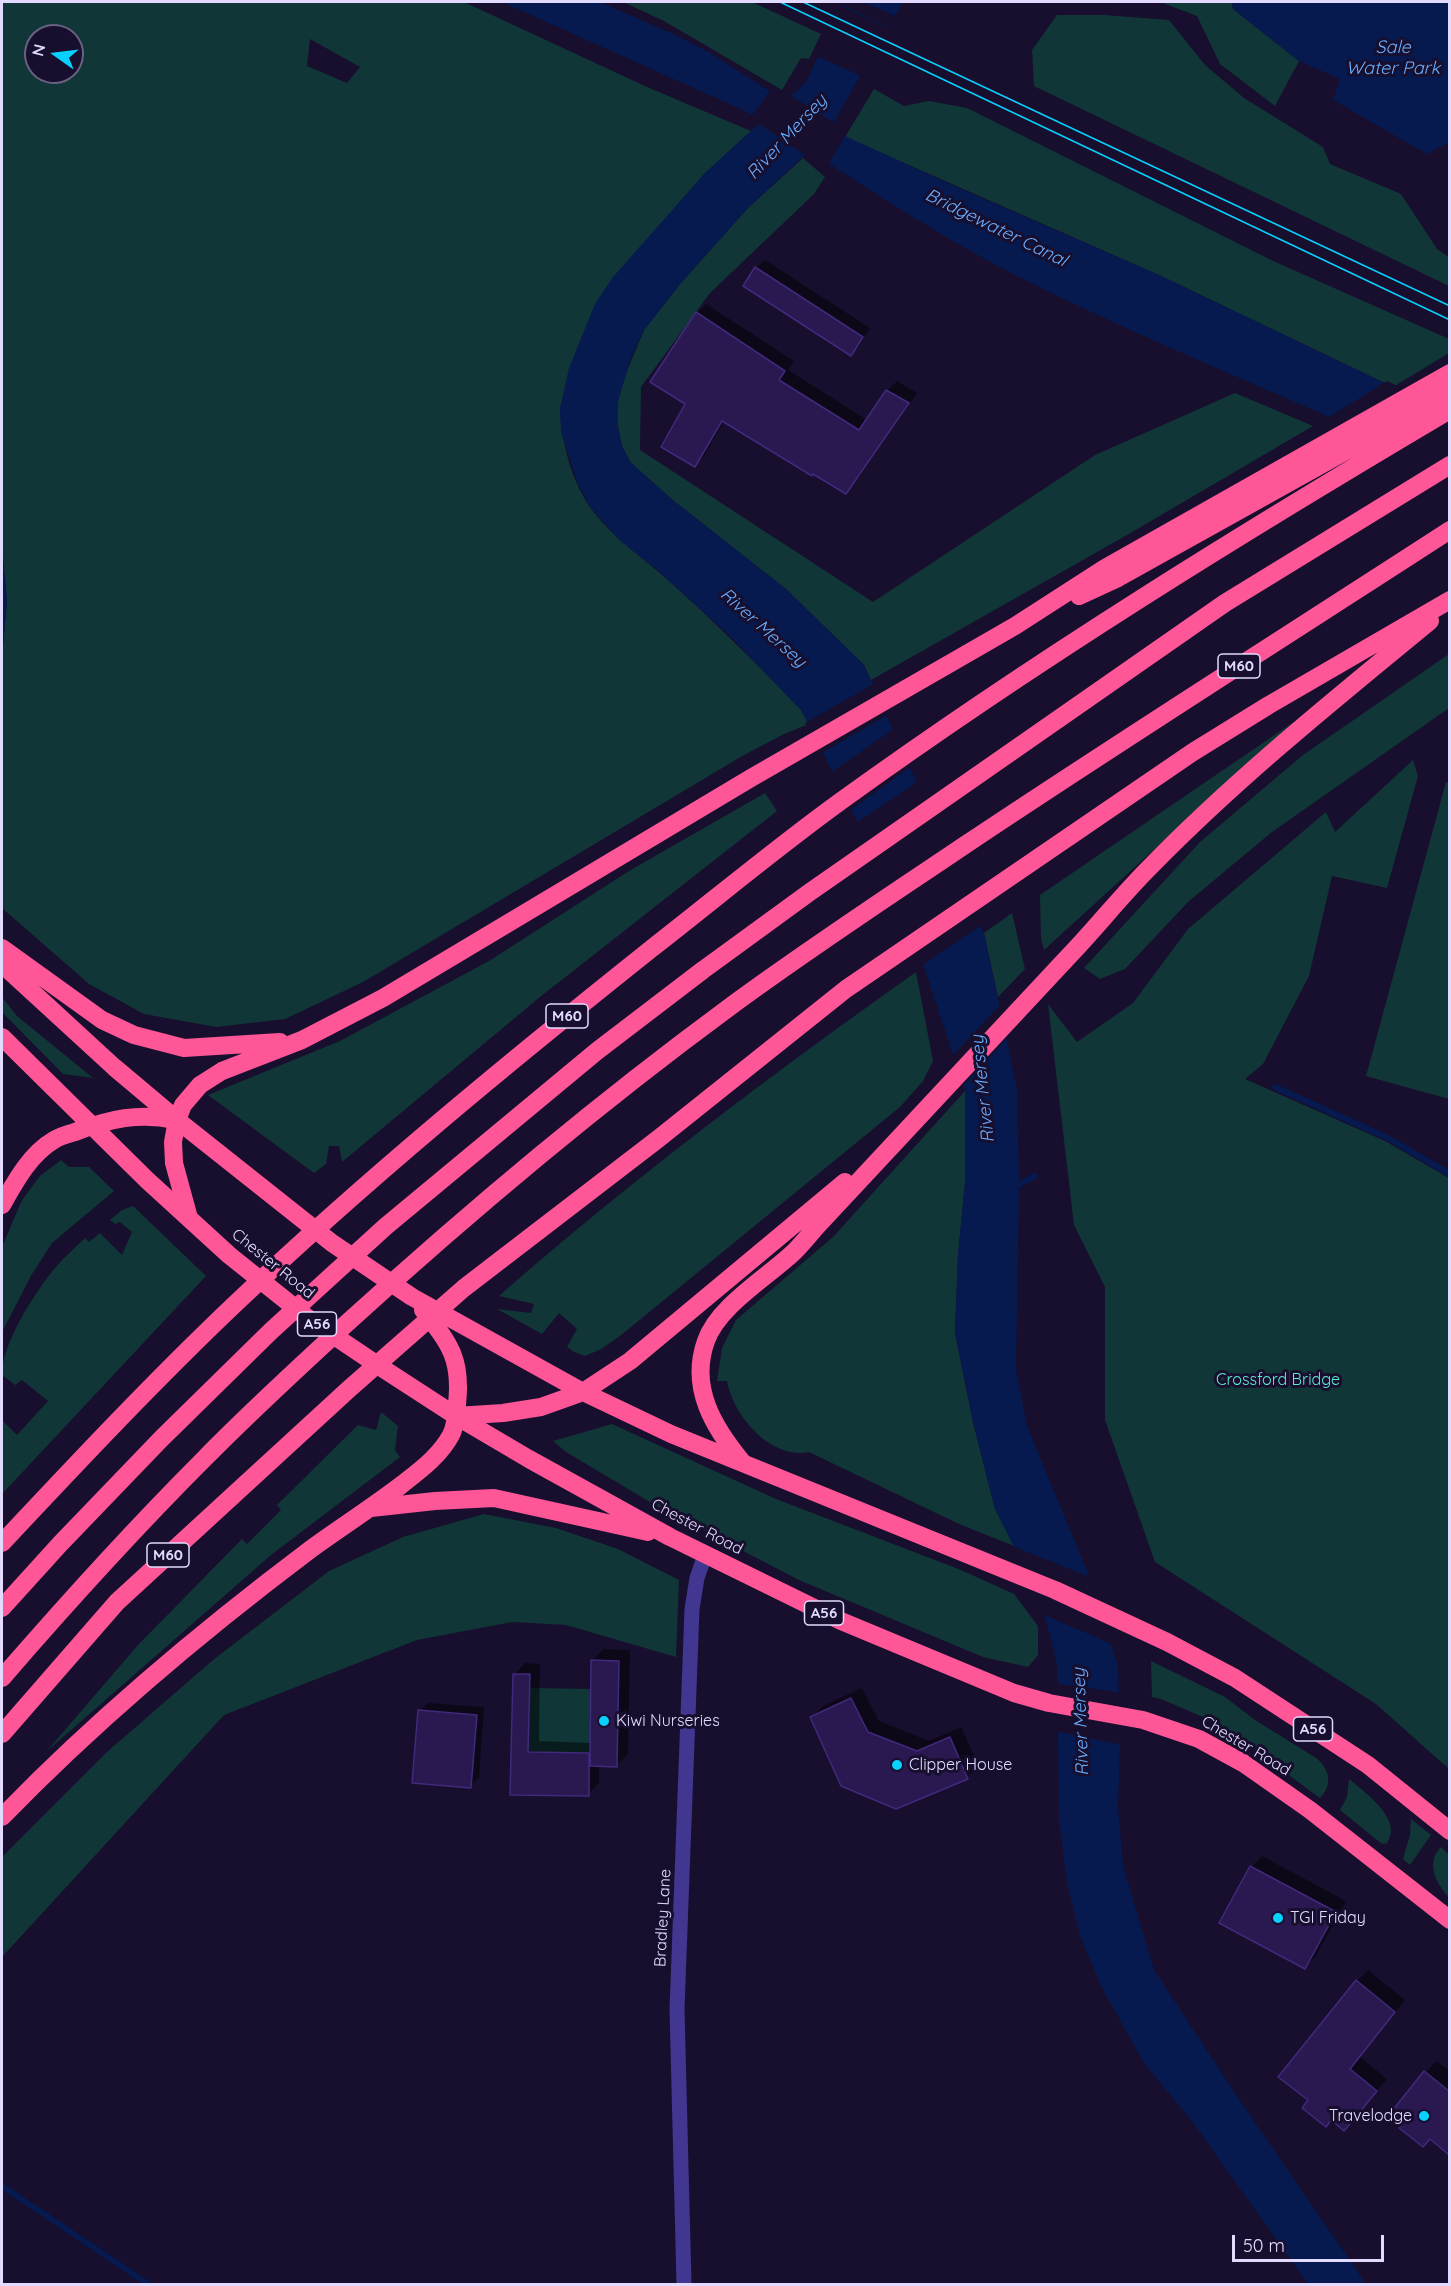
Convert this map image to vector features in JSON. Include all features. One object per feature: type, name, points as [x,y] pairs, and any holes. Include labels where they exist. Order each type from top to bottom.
[{"type":"highway","points":[[189,1218],[174,1163],[172,1142],[183,1105],[200,1085],[222,1071],[302,1040],[383,998],[751,778],[1015,626],[1105,568],[1449,373]]},
{"type":"highway","points":[[1015,626],[1118,578],[1449,393]]},
{"type":"highway","name":"M60","points":[[2,1543],[104,1434],[235,1304],[350,1200],[514,1058],[790,840],[842,800],[981,704],[1185,572],[1449,410]]},
{"type":"highway","name":"M60","points":[[2,1608],[161,1439],[271,1331],[385,1227],[597,1051],[702,969],[810,891],[1226,603],[1449,465]]},
{"type":"highway","name":"M60","points":[[2,1678],[88,1580],[196,1466],[422,1256],[519,1172],[622,1090],[726,1010],[827,938],[1030,802],[1449,530]]},
{"type":"highway","name":"M60","points":[[2,1734],[117,1602],[349,1389],[464,1288],[649,1146],[846,989],[1193,752],[1250,716],[1449,600]]},
{"type":"highway","points":[[746,1466],[723,1438],[708,1412],[700,1380],[706,1341],[716,1322],[795,1251],[1149,867],[1239,783],[1449,605]]},
{"type":"highway","points":[[2,948],[102,1020],[134,1035],[184,1048],[302,1040]]},
{"type":"highway","name":"A56","points":[[2,964],[114,1067],[177,1120],[332,1243],[412,1297],[583,1392],[671,1434],[1055,1590],[1167,1642],[1235,1677],[1368,1765],[1449,1831]]},
{"type":"highway","name":"Chester Road","points":[[2,1037],[91,1126],[229,1255],[309,1318],[456,1416],[670,1537],[841,1621],[981,1681],[1031,1698],[1143,1719],[1199,1739],[1243,1763],[1304,1806],[1449,1920]]},
{"type":"highway","name":"A56","points":[[91,1126],[131,1116],[155,1115],[177,1120]]},
{"type":"highway","points":[[2,1205],[19,1174],[53,1140],[91,1126]]},
{"type":"highway","points":[[2,1817],[57,1760],[127,1697],[311,1549],[370,1508],[437,1456],[452,1434],[456,1416],[503,1413],[541,1407],[583,1392],[630,1361],[892,1144]]},
{"type":"highway","name":"A56","points":[[412,1297],[438,1329],[450,1348],[458,1368],[456,1416]]},
{"type":"highway","points":[[370,1508],[484,1498],[553,1510],[670,1537]]},
{"type":"street","name":"Bradley Lane","points":[[684,2284],[676,2009],[692,1609],[697,1578],[705,1555]]},
{"type":"green space","points":[[2,2],[464,2],[647,87],[751,131],[704,174],[560,408],[561,421],[572,472],[583,496],[599,518],[618,538],[670,582],[737,645],[801,710],[809,724],[744,755],[363,982],[285,1019],[216,1027],[144,1014],[89,984],[2,908],[2,657],[7,601],[2,548]],"holes":[[[310,39],[360,67],[347,83],[307,66]]]},
{"type":"green space","points":[[623,2],[752,2],[821,34],[809,59],[801,58],[782,90],[664,21]]},
{"type":"green space","points":[[1160,2],[1232,2],[1233,9],[1299,61],[1275,106],[1220,64],[1197,16]]},
{"type":"green space","points":[[1057,15],[1104,15],[1169,20],[1205,65],[1244,98],[1323,147],[1330,164],[1401,194],[1437,249],[1449,257],[1449,286],[1034,86],[1032,50]]},
{"type":"green space","points":[[874,89],[904,106],[929,101],[967,108],[1271,260],[1449,339],[1449,353],[1393,387],[1159,275],[845,137]]},
{"type":"green space","points":[[803,158],[825,177],[814,194],[710,293],[641,387],[640,450],[873,602],[1095,455],[1235,393],[1313,426],[1127,535],[871,680],[864,665],[786,589],[674,501],[631,463],[622,446],[618,427],[618,401],[623,381],[644,330],[680,284],[748,208]]},
{"type":"green space","points":[[1449,654],[1449,708],[1272,832],[1188,902],[1125,969],[1100,979],[1084,968],[1200,842],[1303,755]]},
{"type":"green space","points":[[1295,721],[1044,950],[1041,938],[1040,895]]},
{"type":"green space","name":"Crossford Bridge","points":[[1413,760],[1418,776],[1387,888],[1332,876],[1309,976],[1263,1064],[1245,1079],[1385,1141],[1449,1178],[1449,1769],[1376,1704],[1155,1562],[1105,1420],[1105,1287],[1074,1225],[1048,1004],[1077,1042],[1133,1003],[1188,929],[1326,812],[1335,832]]},
{"type":"green space","points":[[1446,782],[1450,783],[1449,1099],[1366,1076]]},
{"type":"green space","points":[[765,793],[777,811],[540,997],[342,1162],[339,1146],[329,1146],[326,1164],[314,1173],[208,1095],[340,1041],[489,961],[629,871]]},
{"type":"green space","points":[[1012,913],[1025,969],[998,997],[984,933]]},
{"type":"green space","points":[[916,972],[933,1061],[923,1081],[900,1107],[620,1336],[601,1349],[585,1356],[567,1347],[577,1329],[559,1313],[542,1334],[497,1309],[531,1313],[534,1304],[499,1296],[651,1169],[809,1049]]},
{"type":"green space","points":[[2,997],[17,1016],[93,1078],[63,1074],[2,1012]]},
{"type":"green space","points":[[965,1091],[965,1183],[958,1255],[955,1333],[973,1422],[995,1509],[1014,1546],[959,1524],[809,1452],[795,1453],[768,1442],[756,1433],[737,1408],[727,1381],[717,1381],[722,1348],[736,1320],[833,1237]]},
{"type":"green space","points":[[61,1160],[69,1167],[89,1167],[114,1191],[52,1243],[32,1274],[2,1332],[2,1247],[22,1200],[40,1176]]},
{"type":"green space","points":[[133,1206],[206,1276],[2,1494],[2,1420],[17,1435],[48,1401],[22,1380],[15,1385],[2,1375],[3,1363],[13,1334],[29,1304],[47,1278],[85,1238],[89,1242],[100,1233],[122,1255],[132,1232],[120,1222],[115,1224],[110,1220],[122,1210]]},
{"type":"green space","points":[[381,1412],[398,1426],[395,1450],[400,1457],[271,1555],[46,1752],[138,1645],[242,1539],[247,1544],[281,1510],[277,1505],[358,1425],[376,1430]]},
{"type":"green space","points":[[612,1424],[776,1499],[961,1570],[1014,1594],[1038,1626],[1038,1655],[1028,1667],[983,1657],[799,1580],[655,1505],[566,1452],[553,1441]]},
{"type":"green space","points":[[484,1514],[556,1528],[618,1549],[679,1580],[676,1657],[566,1625],[512,1622],[417,1640],[224,1715],[2,1957],[2,1857],[107,1752],[213,1660],[329,1571],[403,1537]]},
{"type":"green space","points":[[1151,1661],[1225,1697],[1255,1720],[1316,1758],[1327,1772],[1328,1783],[1324,1793],[1320,1798],[1219,1724],[1152,1697]]},
{"type":"green space","points":[[530,1688],[591,1689],[590,1753],[528,1752]]},
{"type":"green space","points":[[1349,1779],[1380,1807],[1386,1816],[1391,1834],[1387,1843],[1382,1844],[1340,1810],[1347,1797]]},
{"type":"green space","points":[[1411,1819],[1431,1835],[1410,1865],[1403,1859],[1410,1835]]},
{"type":"green space","points":[[1441,1847],[1449,1855],[1449,1897],[1440,1886],[1434,1873],[1434,1859]]},
{"type":"water","points":[[502,2],[600,2],[680,37],[712,54],[785,101],[806,82],[844,2],[903,2],[835,120],[828,128],[1159,275],[1393,387],[1337,420],[1137,333],[1019,277],[939,232],[809,151],[748,208],[680,284],[644,330],[632,355],[618,401],[618,427],[622,446],[631,463],[674,501],[786,589],[864,665],[984,933],[1017,1089],[1019,1184],[1016,1370],[1027,1426],[1088,1573],[1118,1666],[1120,1743],[1118,1807],[1123,1866],[1154,1970],[1366,2284],[1308,2284],[1194,2124],[1144,2063],[1103,1990],[1081,1939],[1067,1883],[1059,1818],[1057,1664],[1041,1600],[995,1509],[973,1422],[955,1333],[958,1255],[965,1183],[965,1091],[911,927],[801,710],[729,635],[656,569],[618,539],[590,507],[577,482],[561,432],[560,408],[569,368],[595,304],[613,277],[704,174],[762,121],[745,111]]},
{"type":"water","name":"Sale Water Park","points":[[1232,2],[1449,2],[1449,142],[1427,154],[1333,100],[1340,79],[1299,61],[1233,9]]},
{"type":"water","points":[[2,548],[7,601],[2,657]]},
{"type":"pier","points":[[841,2],[863,2],[898,17],[891,28],[840,4]]},
{"type":"pier","points":[[839,5],[891,29],[863,77],[815,55]]},
{"type":"pier","points":[[772,89],[785,97],[788,94],[836,124],[833,127],[846,134],[827,167],[750,118]]},
{"type":"pier","points":[[1387,381],[1450,412],[1450,477],[1326,419]]},
{"type":"pier","points":[[875,683],[889,714],[820,754],[805,723]]},
{"type":"pier","points":[[895,728],[912,766],[849,811],[830,773]]},
{"type":"pier","points":[[919,781],[983,924],[921,966],[909,928],[856,823]]},
{"type":"pier","points":[[1002,1003],[1009,1036],[961,1088],[950,1058]]},
{"type":"pier","points":[[1010,1545],[1092,1578],[1114,1645],[1042,1614],[1039,1601]]},
{"type":"pier","points":[[1054,1683],[1122,1693],[1123,1745],[1054,1731]]},
{"type":"building","points":[[755,267],[863,337],[851,356],[743,286]]},
{"type":"building","points":[[696,312],[785,371],[779,380],[859,430],[886,390],[909,403],[846,494],[722,421],[695,467],[661,447],[685,404],[650,382]]},
{"type":"building","points":[[591,1660],[619,1661],[617,1767],[590,1766]]},
{"type":"building","points":[[513,1674],[530,1674],[528,1752],[589,1753],[589,1796],[510,1795]]},
{"type":"building","name":"Clipper House","points":[[851,1698],[868,1732],[917,1751],[950,1737],[968,1779],[896,1809],[841,1786],[810,1717]]},
{"type":"building","points":[[418,1710],[477,1715],[471,1788],[412,1783]]},
{"type":"building","name":"TGI Friday","points":[[1250,1866],[1336,1912],[1305,1969],[1219,1923]]},
{"type":"building","points":[[1356,1980],[1395,2012],[1350,2069],[1377,2091],[1344,2131],[1331,2120],[1326,2127],[1302,2108],[1308,2100],[1278,2077]]},
{"type":"building","name":"Travelodge","points":[[1424,2071],[1449,2091],[1449,2155],[1430,2139],[1423,2147],[1399,2128],[1405,2121],[1392,2111]]},
{"type":"waterway","points":[[1275,1087],[1388,1138],[1450,1174]]},
{"type":"waterway","points":[[1012,1188],[1035,1176]]},
{"type":"waterway","points":[[2,2186],[148,2284]]},
{"type":"tram line","points":[[780,2],[1450,320]]},
{"type":"tram line","points":[[803,2],[1450,306]]},
{"type":"place","name":"Kiwi Nurseries","points":[[604,1721]]},
{"type":"place","name":"Clipper House","points":[[897,1765]]},
{"type":"place","name":"TGI Friday","points":[[1278,1918]]},
{"type":"place","name":"Travelodge","points":[[1424,2116]]},
{"type":"water label","name":"River Mersey","points":[[787,137]]},
{"type":"water label","name":"Bridgewater Canal","points":[[996,228]]},
{"type":"water label","name":"River Mersey","points":[[763,628]]},
{"type":"water label","name":"River Mersey","points":[[983,1089]]},
{"type":"water label","name":"River Mersey","points":[[1081,1722]]}]
